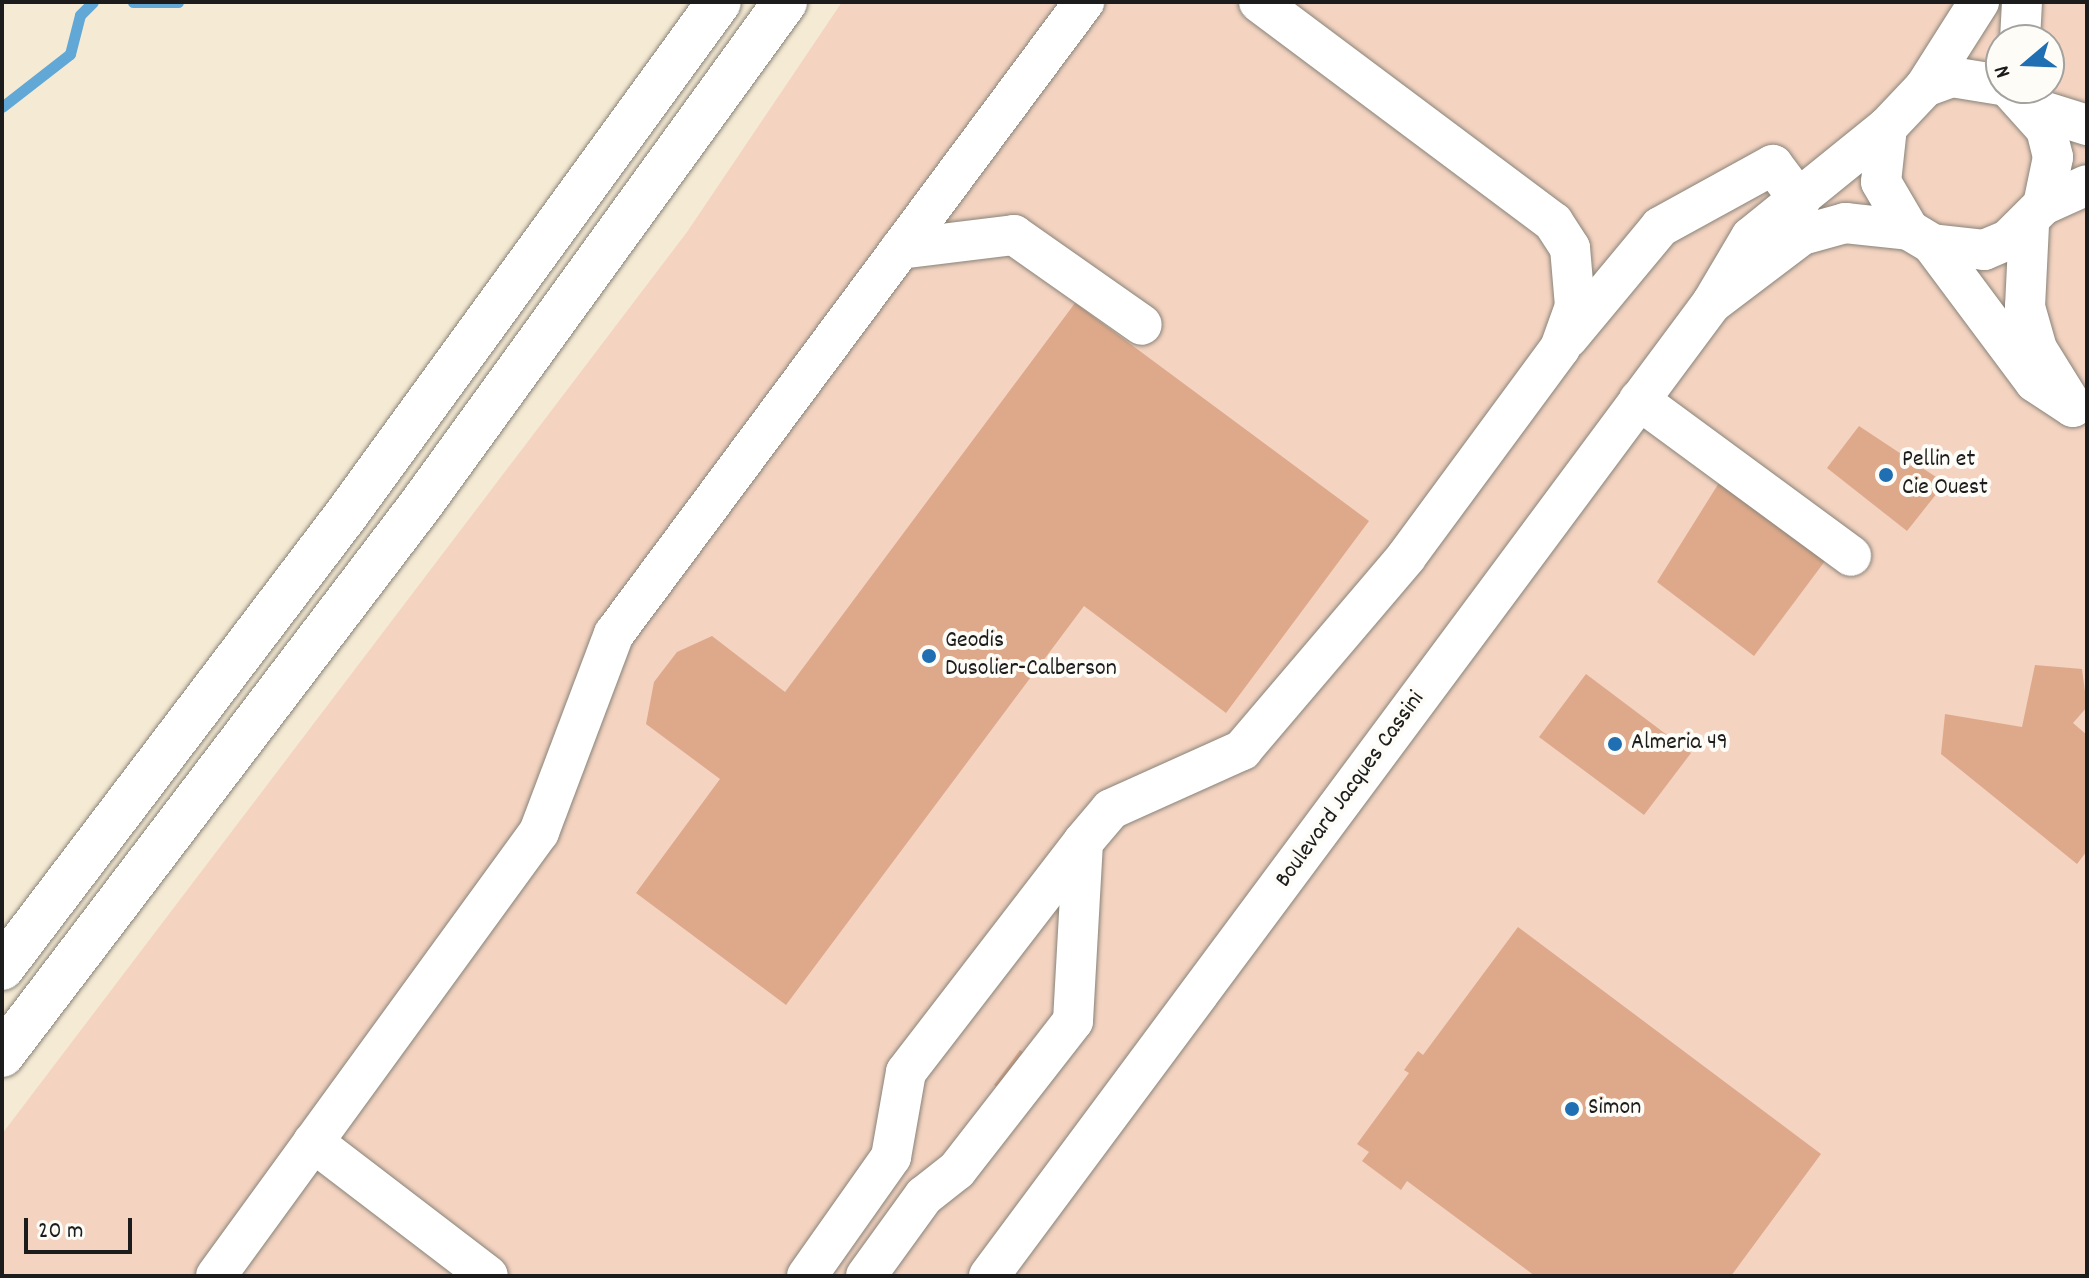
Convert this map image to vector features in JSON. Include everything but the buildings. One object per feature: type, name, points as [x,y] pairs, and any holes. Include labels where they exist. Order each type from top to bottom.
[{"type":"highway","points":[[2,968],[346,515],[719,2]]},
{"type":"highway","points":[[2,1055],[366,578],[785,2]]},
{"type":"street","points":[[216,1276],[539,832],[614,634],[1084,2]]},
{"type":"street","points":[[1259,2],[1553,222],[1570,248],[1575,306],[1560,348]]},
{"type":"street","points":[[1979,2],[1925,87],[1887,127],[1881,182],[2035,382],[2080,412]]},
{"type":"street","points":[[2021,24],[2022,2]]},
{"type":"street","points":[[1925,87],[1952,77],[1985,86]]},
{"type":"street","points":[[2025,104],[2053,157],[2036,215],[2025,307],[2037,349],[2080,412]]},
{"type":"street","points":[[2040,104],[2087,125]]},
{"type":"street","name":"Boulevard Jacques Cassini","points":[[989,1276],[1712,303],[1751,237],[1800,201],[1887,127]]},
{"type":"street","points":[[807,1276],[891,1157],[906,1072],[1111,809],[1242,750],[1406,557],[1560,348],[1660,227],[1773,165],[1800,201]]},
{"type":"street","points":[[1921,237],[1984,250],[2087,185]]},
{"type":"street","name":"Boulevard Jacques Cassini","points":[[1712,303],[1802,235],[1845,223],[1921,237]]},
{"type":"street","points":[[900,249],[1014,235],[1142,325]]},
{"type":"street","points":[[1639,400],[1851,556]]},
{"type":"street","points":[[866,1276],[924,1196],[957,1170],[1073,1021],[1083,842]]},
{"type":"street","points":[[313,1142],[488,1276]]},
{"type":"shaded area","points":[[842,2],[2087,2],[2087,1276],[2,1276],[2,1134],[687,232]]},
{"type":"waterway","points":[[2,107],[70,54],[80,15],[93,2]]},
{"type":"waterway","points":[[133,2],[178,2]]},
{"type":"place","name":"Pellin et Cie Ouest","points":[[1886,475]]},
{"type":"place","name":"Geodis Dusolier-Calberson","points":[[929,656]]},
{"type":"place","name":"Almeria 49","points":[[1615,744]]},
{"type":"place","name":"Simon","points":[[1572,1109]]}]
